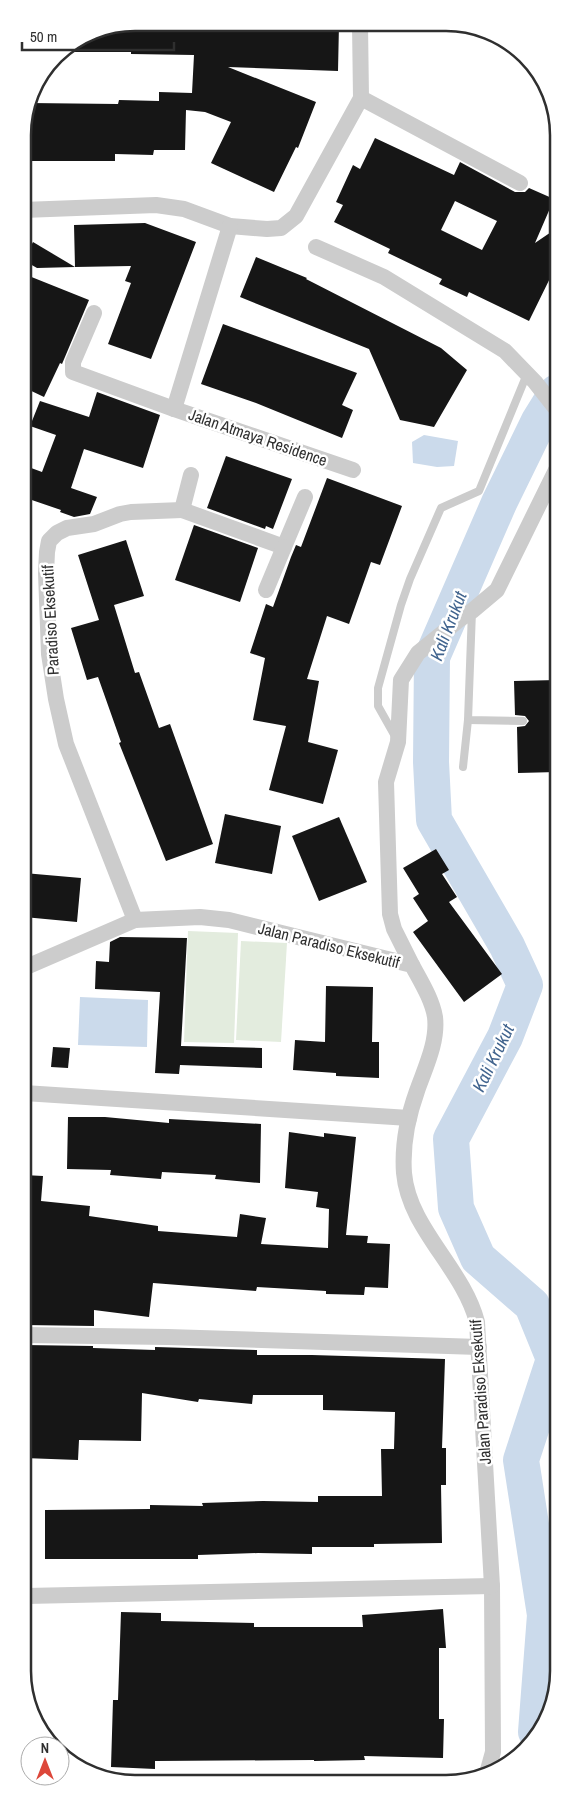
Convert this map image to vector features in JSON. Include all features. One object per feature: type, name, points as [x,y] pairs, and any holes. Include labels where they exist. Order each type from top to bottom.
[{"type":"street","points":[[31,210],[156,205],[184,209],[230,226],[267,229],[282,228],[296,216],[360,98],[360,31]]},
{"type":"street","points":[[360,98],[520,183]]},
{"type":"street","name":"Jalan Atmaya Residence","points":[[230,226],[174,409],[353,470]]},
{"type":"street","points":[[316,247],[384,276],[506,351],[550,401]]},
{"type":"street","points":[[94,313],[73,362],[73,372],[174,409]]},
{"type":"street","points":[[191,475],[182,510],[284,547]]},
{"type":"street","points":[[412,965],[394,929],[390,914],[386,782],[398,742],[401,680],[418,653],[497,590],[550,482]]},
{"type":"street","points":[[266,590],[305,497]]},
{"type":"street","name":"Paradiso Eksekutif","points":[[135,920],[64,735],[49,654],[47,552],[49,541],[57,533],[67,528],[94,524],[131,512],[182,510]]},
{"type":"street","name":"Jalan Paradiso Eksekutif","points":[[31,965],[135,920],[200,917],[229,920],[412,965],[431,1001],[435,1018],[434,1037],[429,1057],[408,1118],[404,1148],[404,1173],[410,1197],[417,1214],[462,1284],[473,1304],[477,1322],[492,1586],[493,1752],[489,1765]]},
{"type":"street","points":[[31,1093],[408,1118]]},
{"type":"street","points":[[31,1335],[178,1337],[479,1347]]},
{"type":"street","points":[[31,1596],[492,1586]]},
{"type":"lane","points":[[398,742],[378,706],[378,688],[410,579],[441,508],[480,491],[531,378]]},
{"type":"lane","points":[[463,767],[468,720],[466,615]]},
{"type":"lane","points":[[468,720],[523,721]]},
{"type":"shaded area","points":[[188,931],[238,933],[234,1043],[184,1042]]},
{"type":"shaded area","points":[[241,941],[287,943],[281,1042],[236,1040]]},
{"type":"water","points":[[424,435],[458,441],[454,466],[437,467],[413,463],[412,442]]},
{"type":"water","points":[[80,997],[148,1000],[147,1047],[78,1045]]},
{"type":"building","points":[[128,31],[339,31],[338,71],[228,67],[316,102],[298,148],[296,147],[274,192],[211,163],[231,122],[205,112],[186,110],[185,150],[154,150],[153,155],[115,154],[115,161],[31,161],[31,128],[37,103],[118,104],[119,100],[159,101],[159,92],[192,93],[194,55],[131,54],[131,52],[73,52],[95,39]]},
{"type":"building","points":[[375,138],[454,175],[460,162],[515,192],[525,192],[529,188],[550,197],[550,208],[535,243],[550,233],[550,278],[529,321],[469,292],[467,297],[439,284],[442,279],[388,253],[390,249],[334,222],[343,205],[336,202],[353,165],[360,169]],"holes":[[[455,201],[497,221],[482,250],[441,230]]]},
{"type":"building","points":[[145,223],[196,242],[151,359],[108,344],[131,283],[125,281],[131,266],[75,267],[74,225]]},
{"type":"building","points":[[33,242],[75,267],[37,268],[31,265],[31,246]]},
{"type":"building","points":[[256,257],[307,278],[441,348],[467,370],[434,427],[400,420],[369,349],[240,297]]},
{"type":"building","points":[[31,277],[89,300],[62,364],[60,363],[44,397],[31,391]]},
{"type":"building","points":[[223,324],[357,373],[342,405],[353,410],[342,438],[256,403],[201,384]]},
{"type":"building","points":[[97,392],[160,415],[143,468],[84,449],[71,488],[97,497],[90,514],[74,517],[60,512],[61,510],[31,500],[31,468],[42,472],[56,435],[31,426],[31,424],[40,401],[89,417]]},
{"type":"building","points":[[226,456],[292,479],[273,529],[266,526],[265,529],[207,508]]},
{"type":"building","points":[[327,478],[402,506],[380,565],[371,562],[349,624],[327,616],[307,679],[319,681],[308,742],[338,750],[323,804],[269,790],[286,726],[253,720],[265,658],[250,653],[266,604],[273,607],[296,545],[301,547]]},
{"type":"building","points":[[194,525],[258,548],[240,602],[175,580]]},
{"type":"building","points":[[126,540],[144,596],[114,605],[135,673],[139,672],[159,728],[170,724],[213,844],[166,861],[119,743],[121,742],[98,677],[87,680],[71,628],[99,620],[78,555]]},
{"type":"building","points":[[550,680],[550,772],[518,773],[517,727],[525,726],[529,721],[525,716],[515,715],[514,681]]},
{"type":"building","points":[[225,814],[281,826],[272,874],[215,863]]},
{"type":"building","points":[[339,817],[367,882],[319,901],[292,836]]},
{"type":"building","points":[[436,849],[449,870],[442,874],[457,897],[449,902],[502,974],[464,1002],[413,932],[428,921],[413,898],[419,894],[403,868]]},
{"type":"building","points":[[31,874],[81,878],[77,922],[31,918]]},
{"type":"building","points":[[120,937],[187,938],[181,1046],[262,1048],[262,1068],[180,1065],[179,1074],[155,1073],[160,992],[95,989],[96,961],[109,962],[110,942]]},
{"type":"building","points":[[326,986],[373,987],[372,1042],[379,1042],[379,1078],[336,1076],[336,1073],[293,1070],[295,1040],[325,1042]]},
{"type":"building","points":[[53,1047],[70,1048],[68,1068],[51,1067]]},
{"type":"building","points":[[68,1117],[105,1117],[169,1123],[169,1119],[261,1124],[260,1183],[215,1179],[216,1175],[162,1172],[161,1179],[110,1175],[111,1170],[67,1169]]},
{"type":"building","points":[[289,1132],[324,1137],[324,1133],[356,1137],[346,1235],[368,1236],[367,1243],[390,1244],[388,1288],[365,1287],[364,1295],[326,1294],[326,1291],[257,1287],[256,1291],[153,1283],[149,1317],[94,1310],[94,1326],[31,1325],[31,1175],[43,1176],[41,1201],[90,1206],[89,1216],[158,1226],[158,1231],[237,1237],[240,1214],[266,1218],[261,1244],[328,1248],[329,1209],[316,1207],[318,1192],[285,1188]]},
{"type":"building","points":[[31,1345],[93,1346],[93,1348],[155,1350],[155,1347],[257,1350],[257,1355],[445,1359],[442,1448],[446,1448],[446,1485],[441,1485],[442,1543],[374,1544],[374,1547],[312,1547],[312,1554],[198,1555],[198,1559],[45,1559],[45,1510],[150,1509],[150,1505],[203,1506],[202,1503],[263,1501],[318,1502],[318,1496],[382,1496],[381,1449],[394,1449],[395,1412],[323,1410],[323,1395],[253,1395],[252,1404],[199,1399],[198,1402],[142,1393],[141,1441],[79,1440],[78,1460],[31,1458]]},
{"type":"building","points":[[443,1609],[446,1648],[439,1648],[439,1719],[444,1719],[443,1758],[364,1756],[365,1760],[155,1761],[155,1769],[111,1767],[113,1700],[118,1700],[121,1612],[161,1613],[161,1621],[254,1623],[254,1627],[363,1627],[362,1615]]},
{"type":"waterway","name":"Kali Krukut","points":[[550,403],[539,421],[499,503],[432,657],[431,762],[434,820],[507,946],[525,985],[505,1037],[451,1139],[456,1208],[478,1258],[532,1305],[550,1349]]},
{"type":"waterway","name":"Kali Krukut","points":[[537,1721],[545,1615],[521,1460],[550,1371]]}]
